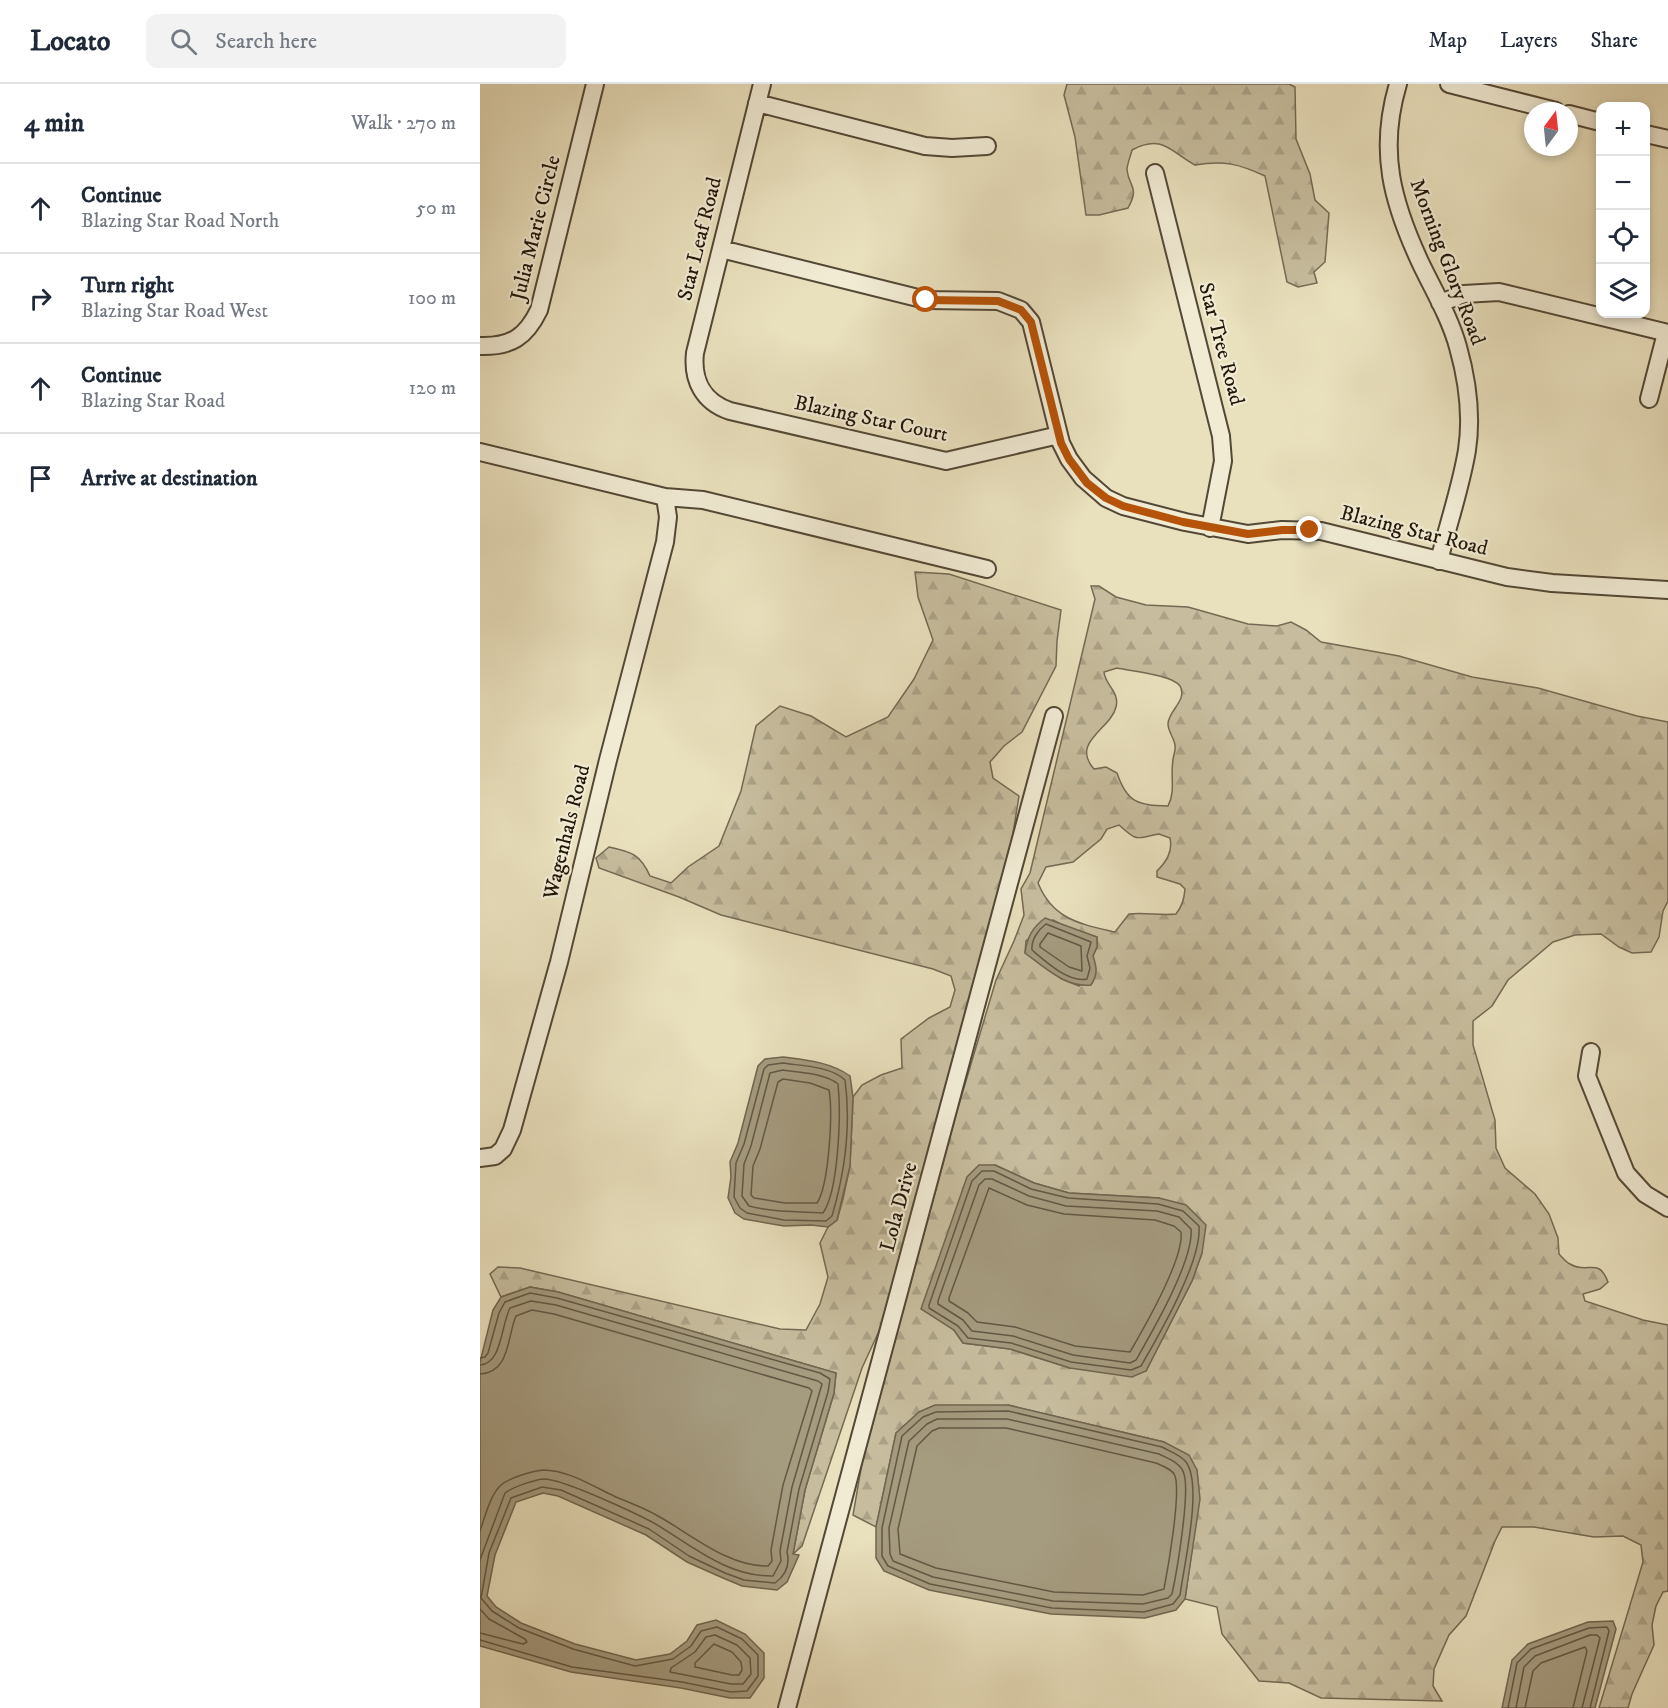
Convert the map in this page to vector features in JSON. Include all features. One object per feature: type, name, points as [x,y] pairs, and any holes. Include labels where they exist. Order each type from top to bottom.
[{"type":"street","name":"Julia Marie Circle","points":[[480,346],[513,342],[534,322],[539,310],[595,84]]},
{"type":"street","name":"Star Leaf Road","points":[[711,401],[702,391],[696,379],[693,366],[695,352],[762,84]]},
{"type":"street","name":"Morning Glory Road","points":[[1398,84],[1390,112],[1388,131],[1391,178],[1395,197],[1420,261],[1458,346],[1467,393],[1467,451],[1439,561]]},
{"type":"street","points":[[1449,84],[1524,103]]},
{"type":"street","points":[[757,103],[925,146],[952,148],[987,146]]},
{"type":"street","points":[[1578,116],[1596,121]]},
{"type":"street","points":[[1650,135],[1668,139]]},
{"type":"street","name":"Star Tree Road","points":[[1155,173],[1221,436],[1223,461],[1210,528]]},
{"type":"street","name":"Blazing Star Road","points":[[721,249],[926,300],[998,301],[1021,310],[1031,322],[1059,435],[1069,459],[1087,483],[1106,498],[1123,506],[1210,528],[1248,534],[1282,530],[1322,531],[1508,577],[1552,583],[1668,590]]},
{"type":"street","points":[[1440,303],[1464,294],[1499,292],[1667,333],[1649,399]]},
{"type":"street","name":"Blazing Star Court","points":[[711,401],[730,411],[946,461],[1059,435]]},
{"type":"street","points":[[480,452],[665,497],[703,500],[987,568]]},
{"type":"street","name":"Wagenhals Road","points":[[480,1158],[495,1156],[503,1149],[512,1130],[534,1053],[665,542],[668,517],[665,497]]},
{"type":"street","name":"Lola Drive","points":[[787,1708],[1054,716]]},
{"type":"street","points":[[1591,1052],[1587,1076],[1626,1173],[1645,1194],[1668,1208]]},
{"type":"green space","points":[[1067,84],[1289,84],[1295,87],[1296,139],[1310,174],[1315,200],[1329,213],[1325,262],[1314,272],[1317,283],[1298,287],[1287,282],[1265,176],[1239,166],[1223,163],[1195,165],[1165,146],[1142,145],[1132,150],[1128,165],[1128,176],[1133,195],[1128,208],[1099,215],[1086,215],[1075,137],[1064,95]]},
{"type":"green space","points":[[915,572],[949,574],[1061,610],[1056,666],[1022,732],[1004,746],[990,762],[993,778],[1019,796],[1005,883],[880,1329],[862,1368],[802,1546],[793,1554],[805,1490],[834,1393],[836,1373],[558,1292],[530,1287],[501,1297],[490,1274],[498,1267],[520,1268],[780,1329],[806,1330],[820,1304],[828,1277],[820,1243],[828,1227],[837,1220],[843,1199],[850,1166],[853,1097],[862,1085],[902,1068],[901,1039],[929,1018],[950,1007],[955,990],[951,976],[933,969],[721,915],[599,868],[596,858],[609,847],[624,851],[639,858],[650,876],[671,883],[688,867],[719,846],[741,791],[756,726],[780,706],[811,716],[846,737],[888,717],[914,679],[933,640],[918,597]]},
{"type":"green space","points":[[1091,586],[1099,586],[1116,597],[1146,605],[1188,607],[1248,624],[1277,626],[1291,622],[1321,642],[1399,656],[1472,677],[1538,688],[1637,716],[1668,722],[1668,901],[1663,911],[1659,937],[1651,952],[1632,953],[1601,934],[1575,935],[1553,942],[1508,980],[1492,1006],[1473,1021],[1473,1045],[1495,1120],[1496,1148],[1505,1168],[1535,1194],[1549,1214],[1558,1238],[1559,1254],[1576,1267],[1600,1270],[1608,1282],[1600,1289],[1583,1294],[1585,1301],[1643,1320],[1668,1325],[1668,1591],[1663,1592],[1656,1606],[1652,1625],[1654,1645],[1628,1708],[1599,1708],[1643,1562],[1641,1545],[1623,1536],[1594,1537],[1534,1527],[1502,1527],[1466,1616],[1449,1635],[1434,1669],[1433,1686],[1442,1701],[1321,1698],[1289,1683],[1259,1681],[1222,1634],[1217,1607],[1185,1599],[1199,1499],[1197,1470],[1164,1442],[1008,1405],[896,1433],[876,1527],[853,1515],[862,1463],[957,1111],[996,980],[1024,915],[1021,889],[1030,873],[1095,599]],"holes":[[[1117,668],[1141,672],[1161,676],[1180,686],[1182,696],[1168,724],[1175,748],[1172,766],[1172,794],[1168,806],[1149,805],[1135,800],[1125,791],[1117,773],[1106,767],[1094,769],[1088,759],[1089,743],[1113,715],[1117,702],[1104,672]],[[1119,825],[1134,837],[1141,838],[1159,834],[1170,838],[1170,852],[1157,871],[1157,877],[1180,884],[1185,889],[1182,903],[1176,914],[1129,914],[1115,932],[1080,923],[1060,913],[1052,905],[1038,883],[1046,867],[1073,862],[1101,839],[1107,829]],[[1053,920],[1066,927],[1097,937],[1097,947],[1079,986],[1062,979],[1025,953],[1026,941]],[[995,1165],[1034,1183],[1069,1193],[1159,1198],[1202,1253],[1192,1281],[1146,1371],[1070,1368],[1010,1349],[963,1343],[954,1330]]]},
{"type":"water","points":[[1045,918],[1097,937],[1097,947],[1093,956],[1096,974],[1091,985],[1064,980],[1025,953],[1031,933]]},
{"type":"water","points":[[783,1057],[827,1065],[850,1076],[853,1097],[850,1166],[837,1220],[828,1227],[784,1226],[744,1219],[735,1213],[728,1198],[731,1177],[730,1162],[738,1143],[758,1066],[765,1059]]},
{"type":"water","points":[[979,1165],[995,1165],[1034,1183],[1069,1193],[1159,1198],[1186,1205],[1206,1225],[1202,1253],[1192,1281],[1146,1371],[1132,1377],[1070,1368],[1010,1349],[963,1343],[954,1330],[921,1309],[967,1177]]},
{"type":"water","points":[[530,1287],[558,1292],[836,1373],[834,1393],[805,1490],[793,1554],[799,1555],[787,1582],[777,1590],[742,1586],[687,1562],[646,1535],[558,1496],[543,1493],[516,1502],[495,1555],[487,1596],[496,1607],[521,1623],[575,1644],[636,1660],[670,1654],[687,1641],[697,1625],[716,1620],[745,1634],[764,1653],[764,1678],[750,1698],[730,1698],[681,1688],[571,1672],[480,1646],[480,1362],[493,1310],[501,1297]]},
{"type":"water","points":[[935,1405],[1008,1405],[1164,1442],[1189,1455],[1197,1470],[1200,1499],[1185,1599],[1176,1610],[1145,1618],[1051,1614],[929,1590],[884,1571],[876,1558],[876,1527],[896,1433],[919,1412]]},
{"type":"water","points":[[1613,1621],[1616,1629],[1595,1708],[1502,1708],[1512,1660],[1528,1644],[1588,1622]]},
{"type":"route","points":[[926,300],[998,301],[1021,310],[1031,322],[1061,443],[1069,459],[1087,483],[1106,498],[1123,506],[1183,522],[1248,534],[1282,530],[1310,530]]}]
